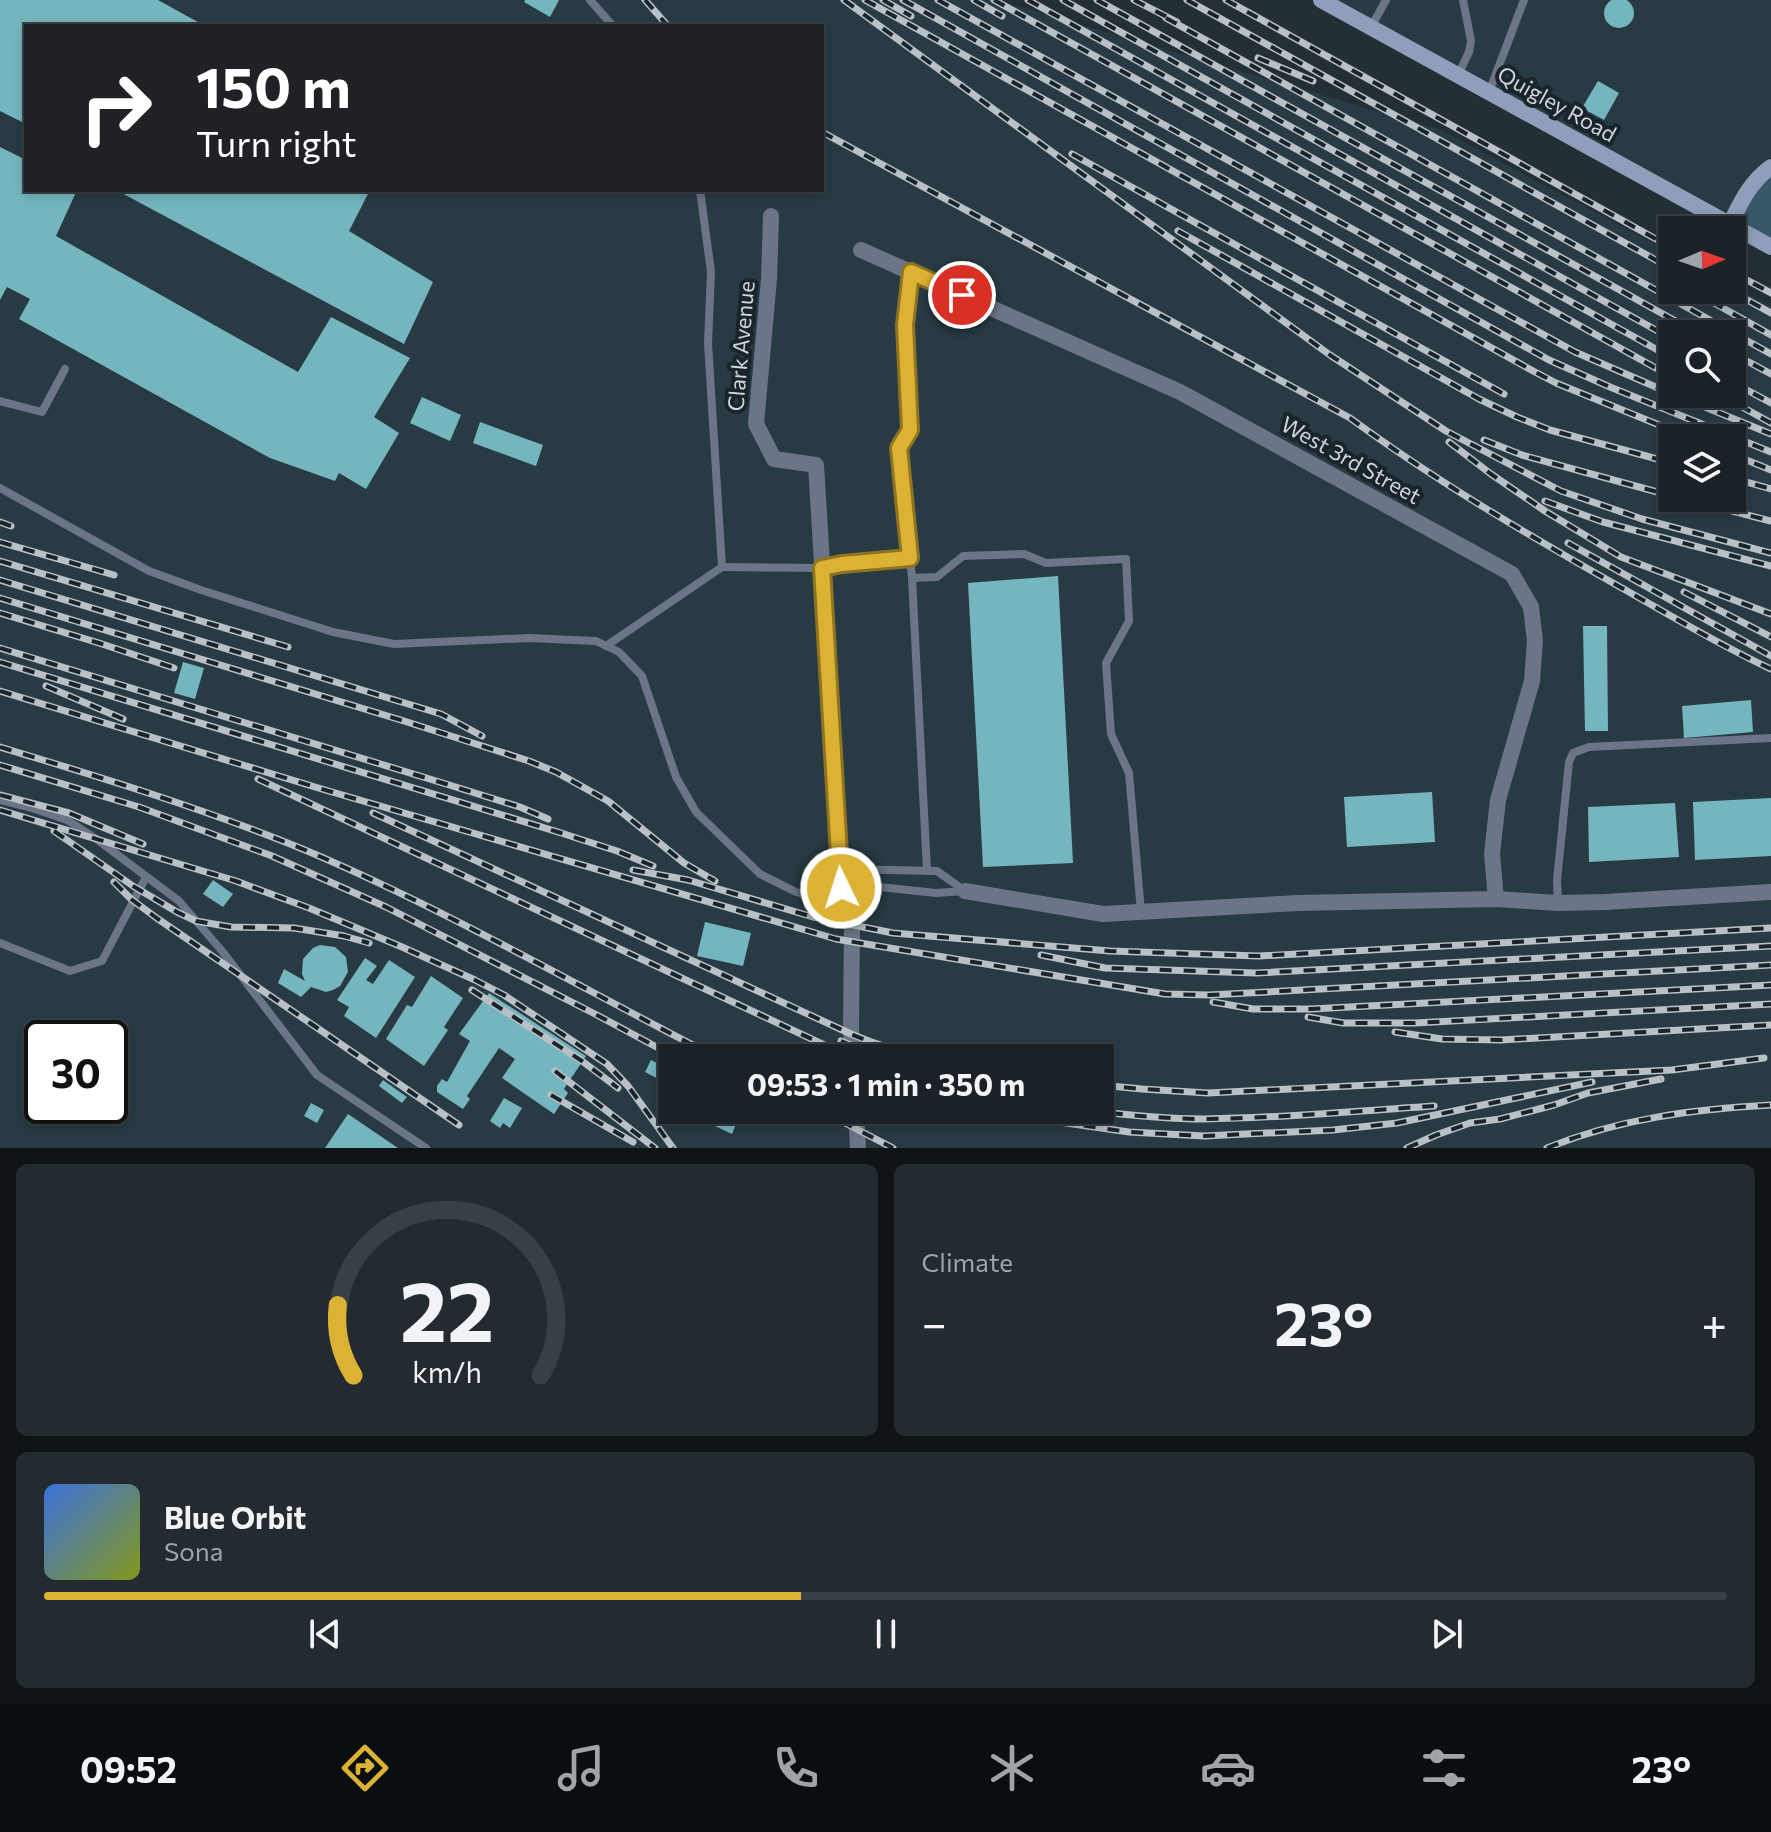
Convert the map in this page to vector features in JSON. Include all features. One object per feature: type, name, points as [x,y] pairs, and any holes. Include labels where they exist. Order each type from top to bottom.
[{"type":"street","name":"Quigley Road","points":[[1321,0],[1715,216]]},
{"type":"street","points":[[1734,216],[1757,177],[1771,167]]},
{"type":"street","name":"Clark Avenue","points":[[771,216],[769,279],[756,424],[774,459],[816,465],[840,869],[843,907],[850,915],[852,925],[852,1044]]},
{"type":"street","name":"Quigley Road","points":[[1746,233],[1771,247]]},
{"type":"street","name":"West 3rd Street","points":[[861,250],[1180,392],[1512,574],[1531,607],[1535,641],[1532,681],[1498,800],[1492,854],[1496,899]]},
{"type":"street","points":[[965,891],[1103,914],[1298,903],[1496,899],[1605,902],[1771,892]]},
{"type":"street","points":[[857,1124],[858,1148]]},
{"type":"lane","points":[[590,0],[611,24]]},
{"type":"lane","points":[[1371,27],[1386,0]]},
{"type":"lane","points":[[1458,75],[1471,41],[1463,0]]},
{"type":"lane","points":[[1489,92],[1524,0]]},
{"type":"lane","points":[[700,192],[711,272],[708,343],[722,567]]},
{"type":"lane","points":[[911,272],[905,325],[910,430],[899,448],[912,578],[927,871]]},
{"type":"lane","points":[[0,401],[42,412],[65,369]]},
{"type":"lane","points":[[0,488],[149,571],[333,632],[394,644],[529,638],[596,641],[619,652],[642,676],[676,777],[696,812],[760,874],[796,892],[843,907]]},
{"type":"lane","points":[[912,578],[937,577],[963,556],[1024,554],[1046,563],[1126,559],[1129,621],[1106,663],[1111,734],[1129,773],[1141,912]]},
{"type":"lane","points":[[606,646],[722,567],[822,568],[910,558]]},
{"type":"lane","points":[[1558,903],[1557,880],[1569,762],[1573,753],[1589,747],[1771,738]]},
{"type":"lane","points":[[0,800],[67,820],[179,901],[222,951],[317,1075],[426,1148]]},
{"type":"lane","points":[[840,869],[937,871],[965,891]]},
{"type":"lane","points":[[840,869],[879,887],[936,893],[965,891]]},
{"type":"lane","points":[[0,943],[70,971],[102,961],[146,877]]},
{"type":"shaded area","points":[[0,0],[996,0],[1439,129],[1658,246],[1658,304],[1746,304],[1746,293],[1771,306],[1771,1148],[0,1148]]},
{"type":"shaded area","points":[[1321,0],[1771,0],[1771,167],[1736,216],[1715,216]]},
{"type":"shaded area","points":[[1771,167],[1771,247],[1746,233],[1746,216],[1736,216]]},
{"type":"building","points":[[1613,-1],[1625,-1],[1633,7],[1633,19],[1625,27],[1613,27],[1605,19],[1605,7]]},
{"type":"building","points":[[0,0],[158,0],[201,24],[24,24],[24,123],[0,111]]},
{"type":"building","points":[[525,0],[559,0],[550,17]]},
{"type":"building","points":[[1598,81],[1619,93],[1604,120],[1582,108]]},
{"type":"building","points":[[0,147],[24,159],[24,192],[76,192],[56,236],[298,372],[331,317],[410,358],[374,417],[399,433],[366,489],[339,473],[335,481],[270,458],[19,319],[30,299],[7,287],[0,300]]},
{"type":"building","points":[[120,192],[369,192],[349,231],[433,282],[404,344]]},
{"type":"building","points":[[422,397],[461,415],[450,441],[410,423]]},
{"type":"building","points":[[480,422],[543,445],[536,466],[473,443]]},
{"type":"building","points":[[1058,576],[1073,863],[983,867],[968,583]]},
{"type":"building","points":[[1583,626],[1607,626],[1608,731],[1585,731]]},
{"type":"building","points":[[183,662],[204,668],[195,699],[174,693]]},
{"type":"building","points":[[1751,700],[1753,732],[1684,738],[1682,706]]},
{"type":"building","points":[[1432,792],[1435,842],[1347,847],[1344,797]]},
{"type":"building","points":[[1771,798],[1771,856],[1695,860],[1693,802]]},
{"type":"building","points":[[1675,803],[1679,857],[1589,862],[1588,807]]},
{"type":"building","points":[[213,880],[233,894],[223,907],[203,894]]},
{"type":"building","points":[[705,922],[751,933],[743,966],[697,956]]},
{"type":"building","points":[[320,945],[335,947],[346,957],[348,972],[340,986],[326,992],[311,987],[301,997],[278,983],[284,969],[305,981],[303,959]]},
{"type":"building","points":[[365,958],[377,966],[366,980],[373,984],[389,960],[415,977],[376,1038],[344,1016],[349,1007],[337,1000]]},
{"type":"building","points":[[431,976],[463,998],[444,1027],[448,1030],[424,1066],[386,1039],[407,1005],[412,1007]]},
{"type":"building","points":[[489,993],[586,1056],[564,1089],[568,1093],[554,1114],[502,1078],[515,1059],[499,1048],[467,1096],[470,1099],[463,1109],[437,1092],[437,1086],[442,1079],[447,1082],[470,1041],[459,1034]]},
{"type":"building","points":[[651,1060],[658,1064],[658,1079],[645,1072]]},
{"type":"building","points":[[383,1080],[407,1097],[402,1103],[379,1086]]},
{"type":"building","points":[[504,1098],[522,1108],[510,1128],[503,1123],[500,1128],[490,1121]]},
{"type":"building","points":[[311,1103],[324,1110],[317,1123],[304,1116]]},
{"type":"building","points":[[348,1114],[398,1148],[325,1148]]},
{"type":"building","points":[[711,1124],[736,1124],[732,1134]]},
{"type":"railway","points":[[645,0],[666,24]]},
{"type":"railway","points":[[844,0],[1330,355],[1446,431],[1561,491],[1642,519],[1771,553]]},
{"type":"railway","points":[[865,0],[1535,372],[1658,425]]},
{"type":"railway","points":[[883,0],[911,16]]},
{"type":"railway","points":[[903,0],[1549,360],[1771,452]]},
{"type":"railway","points":[[938,0],[1575,352],[1658,388]]},
{"type":"railway","points":[[974,0],[1002,16]]},
{"type":"railway","points":[[994,0],[1658,369]]},
{"type":"railway","points":[[1028,0],[1658,350]]},
{"type":"railway","points":[[1063,0],[1658,331]]},
{"type":"railway","points":[[1097,0],[1674,320]]},
{"type":"railway","points":[[1134,0],[1177,22]]},
{"type":"railway","points":[[1187,0],[1658,261]]},
{"type":"railway","points":[[1226,0],[1658,240]]},
{"type":"railway","points":[[1166,18],[1771,354]]},
{"type":"railway","points":[[1258,58],[1313,81]]},
{"type":"railway","points":[[824,133],[1350,418],[1416,464],[1517,527],[1695,630],[1771,669]]},
{"type":"railway","points":[[1072,154],[1504,394]]},
{"type":"railway","points":[[1178,231],[1479,399],[1550,430],[1658,459]]},
{"type":"railway","points":[[1746,280],[1771,293]]},
{"type":"railway","points":[[1746,299],[1771,313]]},
{"type":"railway","points":[[1716,304],[1771,335]]},
{"type":"railway","points":[[1746,361],[1771,374]]},
{"type":"railway","points":[[1746,390],[1771,403]]},
{"type":"railway","points":[[1707,408],[1771,434]]},
{"type":"railway","points":[[1744,408],[1771,423]]},
{"type":"railway","points":[[1484,440],[1522,455],[1658,492]]},
{"type":"railway","points":[[1449,442],[1545,511],[1621,557],[1771,614]]},
{"type":"railway","points":[[1746,460],[1771,470]]},
{"type":"railway","points":[[1746,482],[1771,489]]},
{"type":"railway","points":[[1545,501],[1603,522],[1771,566]]},
{"type":"railway","points":[[1736,512],[1771,521]]},
{"type":"railway","points":[[0,522],[11,526]]},
{"type":"railway","points":[[0,542],[114,575]]},
{"type":"railway","points":[[1568,543],[1771,656]]},
{"type":"railway","points":[[0,561],[288,647]]},
{"type":"railway","points":[[0,580],[441,714],[482,736]]},
{"type":"railway","points":[[1684,592],[1771,637]]},
{"type":"railway","points":[[0,598],[529,761],[608,801],[684,863],[715,881]]},
{"type":"railway","points":[[0,613],[174,668]]},
{"type":"railway","points":[[0,648],[520,807],[548,819]]},
{"type":"railway","points":[[0,662],[558,832],[653,866]]},
{"type":"railway","points":[[46,686],[123,719]]},
{"type":"railway","points":[[0,691],[315,787],[836,939],[1165,994],[1209,995],[1771,965]]},
{"type":"railway","points":[[0,747],[192,808],[305,850],[462,924],[691,1044]]},
{"type":"railway","points":[[0,765],[139,807],[272,856],[386,907],[658,1048]]},
{"type":"railway","points":[[258,779],[822,1044]]},
{"type":"railway","points":[[0,795],[69,813],[143,844]]},
{"type":"railway","points":[[0,810],[236,881],[309,908],[475,980],[504,995],[607,1064],[628,1086],[673,1148]]},
{"type":"railway","points":[[373,813],[878,1044]]},
{"type":"railway","points":[[54,831],[133,886],[196,921],[231,927],[294,928],[369,943]]},
{"type":"railway","points":[[633,870],[688,880],[813,917],[893,933],[1110,951],[1259,956],[1771,928]]},
{"type":"railway","points":[[114,882],[158,919],[459,1125]]},
{"type":"railway","points":[[1041,955],[1105,968],[1256,973],[1771,946]]},
{"type":"railway","points":[[1213,1002],[1253,1009],[1311,1009],[1771,985]]},
{"type":"railway","points":[[472,990],[618,1088]]},
{"type":"railway","points":[[1308,1017],[1343,1023],[1415,1023],[1771,1004]]},
{"type":"railway","points":[[1395,1032],[1442,1039],[1501,1040],[1771,1025]]},
{"type":"railway","points":[[841,1041],[848,1044]]},
{"type":"railway","points":[[1114,1086],[1208,1093],[1672,1070],[1764,1058]]},
{"type":"railway","points":[[555,1071],[655,1148]]},
{"type":"railway","points":[[1407,1148],[1470,1123],[1500,1119],[1588,1093],[1661,1079]]},
{"type":"railway","points":[[1073,1124],[1129,1132],[1204,1136],[1333,1130],[1397,1123],[1592,1082]]},
{"type":"railway","points":[[551,1095],[633,1142]]},
{"type":"railway","points":[[1547,1148],[1601,1130],[1657,1117],[1771,1105]]},
{"type":"railway","points":[[1114,1113],[1205,1119],[1434,1106]]},
{"type":"railway","points":[[847,1124],[893,1148]]},
{"type":"route","points":[[841,888],[822,568],[910,558],[899,448],[910,430],[905,325],[911,272],[962,295]]}]
